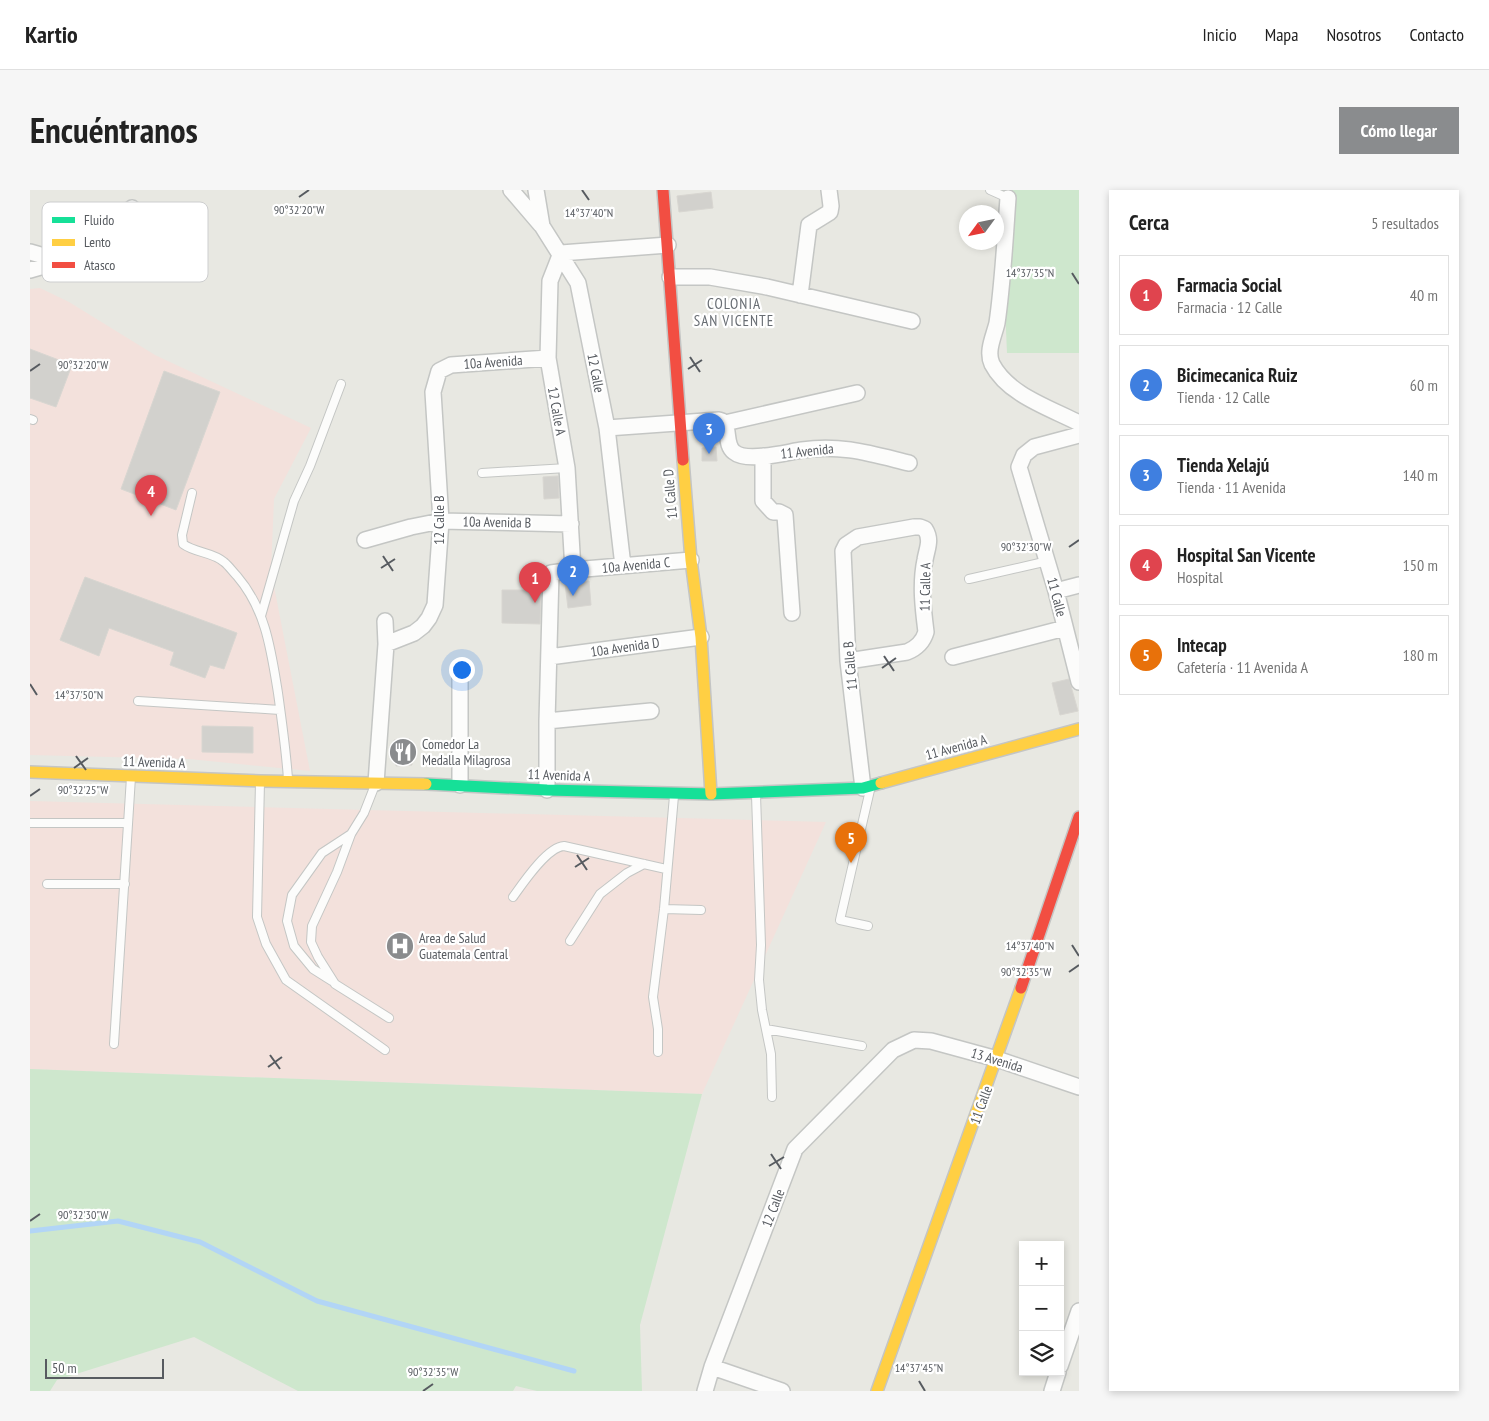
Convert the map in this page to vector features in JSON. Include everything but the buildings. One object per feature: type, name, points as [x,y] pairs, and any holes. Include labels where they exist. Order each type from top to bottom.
[{"type":"street","points":[[511,190],[542,226]]},
{"type":"street","name":"12 Calle","points":[[536,190],[542,226],[561,253],[578,283],[607,428],[623,566]]},
{"type":"street","name":"11 Calle D","points":[[663,190],[691,560],[701,637],[711,794]]},
{"type":"street","points":[[800,295],[808,230],[812,223],[830,212],[829,190]]},
{"type":"street","points":[[1008,198],[997,323],[990,352],[992,363],[1002,377],[1027,397],[1079,423]]},
{"type":"street","points":[[561,253],[668,245]]},
{"type":"street","name":"12 Calle A","points":[[561,253],[550,282],[548,358],[567,468],[573,570]]},
{"type":"street","points":[[670,277],[710,277],[912,320]]},
{"type":"street","name":"10a Avenida","points":[[439,371],[451,364],[548,358]]},
{"type":"street","name":"12 Calle B","points":[[386,644],[414,633],[423,626],[435,605],[441,521],[433,392],[439,371]]},
{"type":"street","points":[[607,428],[719,420],[725,423],[857,393]]},
{"type":"street","name":"11 Avenida","points":[[725,423],[728,442],[734,452],[745,457],[838,447],[858,450],[909,464]]},
{"type":"street","name":"11 Calle","points":[[1079,435],[1034,447],[1024,455],[1019,467],[1048,561],[1079,682]]},
{"type":"street","points":[[763,456],[763,501],[773,512],[785,515],[792,613]]},
{"type":"street","name":"10a Avenida B","points":[[365,540],[441,521],[571,524]]},
{"type":"street","name":"11 Calle B","points":[[867,787],[848,661],[843,558],[846,545],[858,537],[914,527],[925,529]]},
{"type":"street","name":"11 Calle A","points":[[848,661],[907,652],[914,649],[924,639],[926,632],[922,578],[930,540],[925,529]]},
{"type":"street","name":"10a Avenida C","points":[[549,657],[551,573],[691,560]]},
{"type":"street","points":[[1056,591],[1079,585]]},
{"type":"street","points":[[376,783],[386,644],[384,621]]},
{"type":"street","points":[[953,657],[1066,628]]},
{"type":"street","name":"10a Avenida D","points":[[549,657],[701,637]]},
{"type":"street","points":[[547,790],[549,657]]},
{"type":"street","points":[[460,677],[460,784]]},
{"type":"street","points":[[547,721],[651,711]]},
{"type":"street","name":"11 Avenida A","points":[[30,772],[260,781],[460,784],[547,790],[674,794],[756,793],[867,787],[1079,729]]},
{"type":"street","name":"11 Calle","points":[[877,1391],[997,1059],[1079,817]]},
{"type":"street","name":"12 Calle","points":[[705,1391],[712,1367],[795,1149],[893,1050],[914,1040]]},
{"type":"street","name":"13 Avenida","points":[[914,1040],[932,1041],[997,1059],[1079,1087]]},
{"type":"street","points":[[1064,1354],[1079,1311]]},
{"type":"street","points":[[712,1367],[782,1391]]},
{"type":"street","points":[[1052,1391],[1057,1376]]},
{"type":"lane","points":[[990,190],[1008,198]]},
{"type":"lane","points":[[261,616],[294,502],[310,466],[341,384]]},
{"type":"lane","points":[[482,473],[567,468]]},
{"type":"lane","points":[[192,493],[182,535],[183,544],[190,549],[196,549],[224,561],[249,590],[261,616],[270,643],[288,781]]},
{"type":"lane","points":[[970,579],[1048,561]]},
{"type":"lane","points":[[138,701],[280,710]]},
{"type":"lane","points":[[114,1044],[132,776]]},
{"type":"lane","points":[[260,781],[257,916],[266,944],[286,980],[385,1050]]},
{"type":"lane","points":[[335,984],[311,942],[312,926],[337,872],[351,834],[364,812],[376,783]]},
{"type":"lane","points":[[867,787],[840,920],[868,926]]},
{"type":"lane","points":[[756,793],[761,945],[759,980],[771,1054],[772,1097]]},
{"type":"lane","points":[[658,1052],[658,1029],[653,997],[664,908],[674,794]]},
{"type":"lane","points":[[30,823],[128,822]]},
{"type":"lane","points":[[351,834],[322,853],[292,896],[287,921],[294,946],[313,969],[389,1018]]},
{"type":"lane","points":[[513,896],[527,877],[559,846],[666,869]]},
{"type":"lane","points":[[570,941],[600,894],[627,873],[644,864]]},
{"type":"lane","points":[[47,884],[124,884]]},
{"type":"lane","points":[[664,908],[701,910]]},
{"type":"lane","points":[[766,1029],[862,1046]]},
{"type":"shaded area","points":[[40,288],[69,302],[155,355],[311,428],[274,499],[271,571],[310,771],[189,759],[30,755],[30,289]]},
{"type":"shaded area","name":"Area de Salud Guatemala Central","points":[[30,801],[826,822],[702,1094],[30,1069]]},
{"type":"green space","points":[[1000,190],[1079,190],[1079,353],[1007,353],[1003,250],[1004,205],[1001,205]]},
{"type":"green space","points":[[30,1069],[702,1094],[640,1325],[642,1391],[537,1391],[516,1386],[513,1391],[298,1391],[194,1337],[57,1380],[50,1391],[30,1391]]},
{"type":"waterway","points":[[30,1231],[118,1221],[200,1242],[317,1301],[574,1371]]},
{"type":"traffic: fast","points":[[426,784],[547,790],[711,794],[863,788],[881,783]]},
{"type":"traffic: slow","points":[[683,460],[691,560],[701,637],[711,794]]},
{"type":"traffic: slow","points":[[881,783],[1079,729]]},
{"type":"traffic: slow","points":[[30,772],[260,781],[426,784]]},
{"type":"traffic: slow","points":[[877,1391],[1021,988]]},
{"type":"traffic: jam","points":[[663,190],[683,460]]},
{"type":"traffic: jam","points":[[1021,988],[1079,817]]},
{"type":"place","name":"Tienda Xelajú","points":[[709,454]]},
{"type":"place","name":"Hospital San Vicente","points":[[151,516]]},
{"type":"place","name":"Bicimecanica Ruiz","points":[[573,596]]},
{"type":"place","name":"Farmacia Social","points":[[535,603]]},
{"type":"place","name":"Comedor La Medalla Milagrosa","points":[[403,752]]},
{"type":"place","name":"Intecap","points":[[851,863]]},
{"type":"place","name":"Area de Salud Guatemala Central","points":[[400,946]]},
{"type":"district","name":"COLONIA SAN VICENTE","points":[[734,312]]}]
